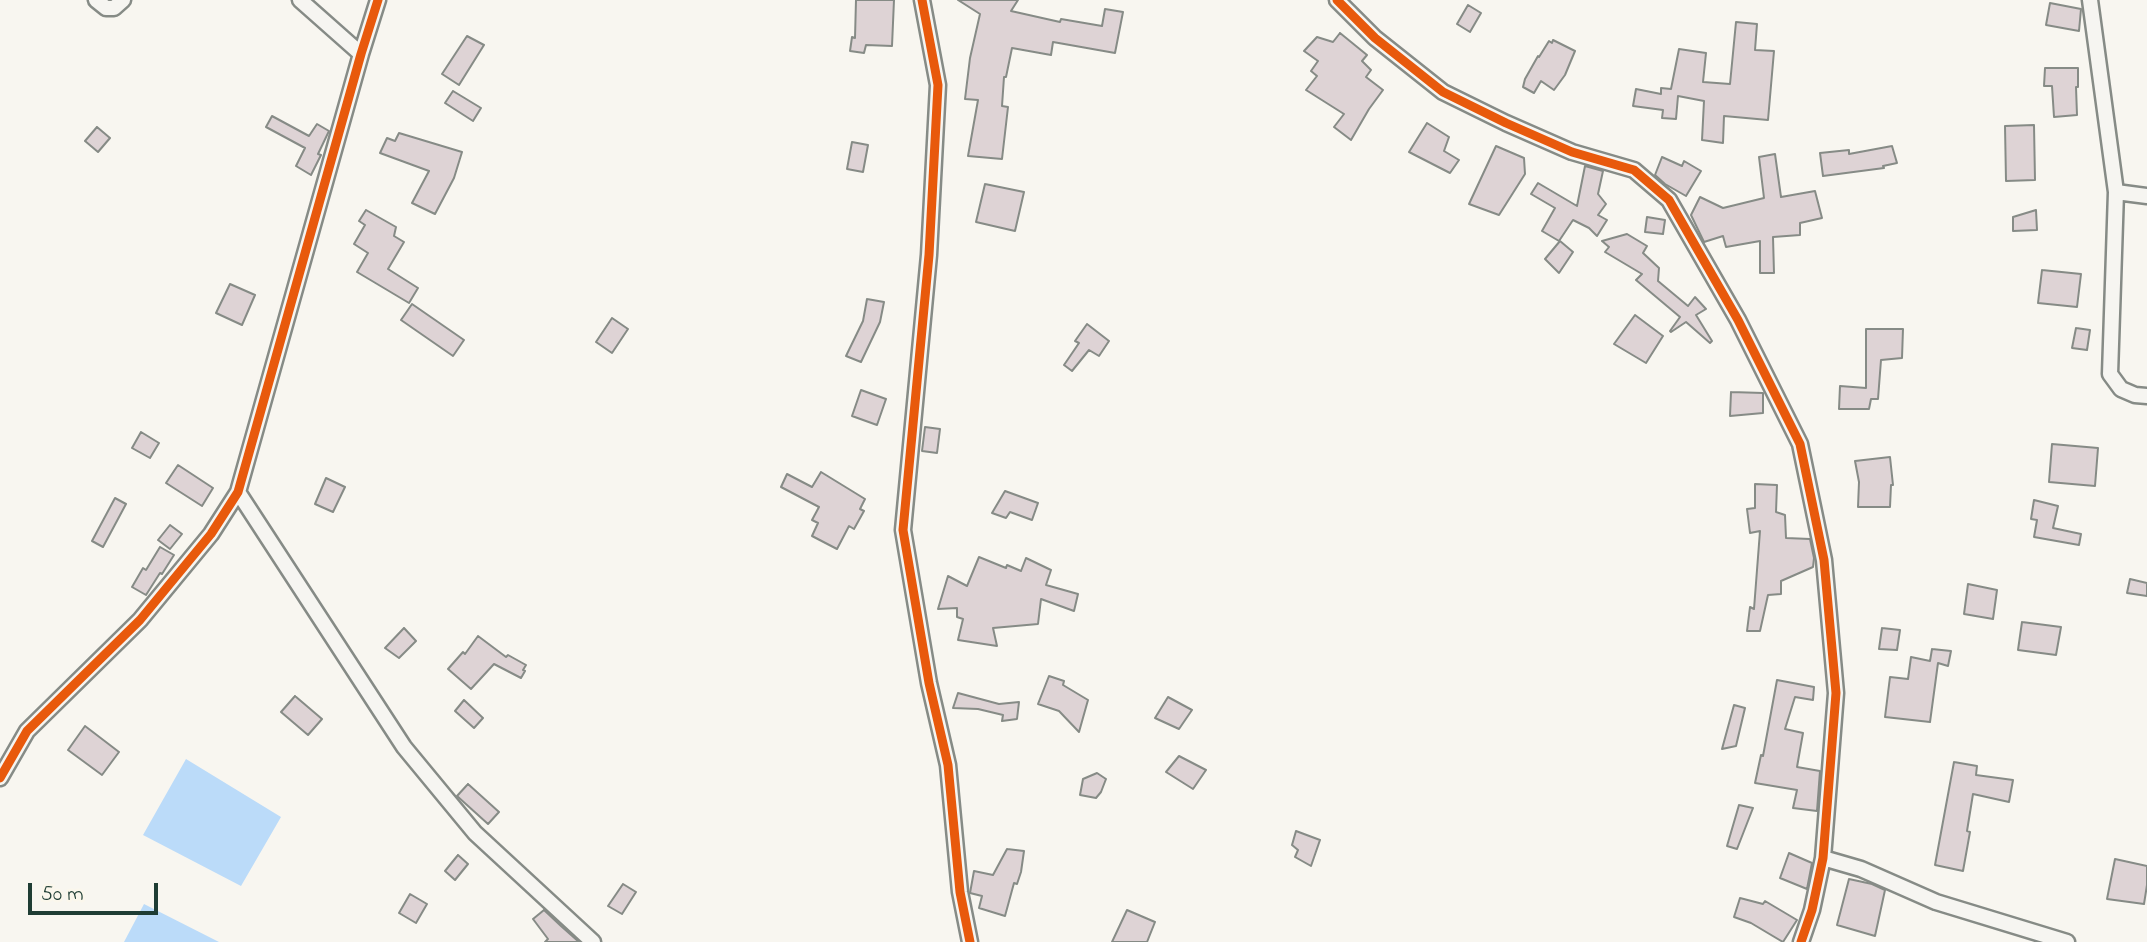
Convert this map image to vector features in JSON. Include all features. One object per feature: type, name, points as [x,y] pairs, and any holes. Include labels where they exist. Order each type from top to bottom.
[{"type":"street","points":[[96,0],[106,8],[114,8],[123,0]]},
{"type":"street","points":[[300,0],[362,54]]},
{"type":"street","points":[[0,778],[27,731],[140,620],[211,534],[238,492],[379,0]]},
{"type":"street","points":[[922,0],[938,85],[929,255],[903,530],[929,683],[948,765],[960,892],[970,942]]},
{"type":"street","points":[[1337,0],[1374,38],[1443,92],[1572,152],[1634,170],[1669,200],[1738,320],[1800,444],[1824,560],[1836,693],[1824,858],[1801,942]]},
{"type":"street","points":[[2090,0],[2116,192],[2110,374],[2121,389],[2135,395],[2147,396]]},
{"type":"street","points":[[2116,192],[2147,196]]},
{"type":"street","points":[[238,492],[404,747],[475,833],[593,942]]},
{"type":"street","points":[[1824,858],[1861,869],[1936,902],[2067,942]]},
{"type":"water","points":[[186,759],[281,817],[241,886],[143,835]]},
{"type":"water","points":[[144,904],[219,942],[124,942]]},
{"type":"building","points":[[856,0],[894,0],[892,46],[866,45],[864,53],[850,51],[852,37],[855,38]]},
{"type":"building","points":[[958,0],[1018,0],[1011,11],[1060,22],[1061,19],[1102,26],[1105,9],[1123,12],[1115,53],[1053,42],[1051,55],[1012,48],[1004,77],[1002,106],[1008,107],[1002,159],[968,156],[978,100],[965,99],[970,58],[980,14]]},
{"type":"building","points":[[2050,3],[2081,9],[2079,31],[2046,25]]},
{"type":"building","points":[[1468,5],[1481,13],[1470,32],[1457,24]]},
{"type":"building","points":[[1736,22],[1757,24],[1755,50],[1774,51],[1768,120],[1724,116],[1723,143],[1702,140],[1704,101],[1678,96],[1676,119],[1662,118],[1663,110],[1633,106],[1636,89],[1661,94],[1661,88],[1671,89],[1679,49],[1706,53],[1703,82],[1730,84]]},
{"type":"building","points":[[1340,33],[1367,55],[1362,61],[1371,70],[1366,77],[1383,90],[1351,140],[1334,127],[1344,114],[1306,90],[1317,76],[1311,71],[1318,61],[1304,51],[1317,37],[1333,42]]},
{"type":"building","points":[[467,36],[484,45],[459,85],[442,74]]},
{"type":"building","points":[[1553,40],[1575,51],[1565,75],[1554,90],[1541,81],[1534,93],[1523,87],[1525,79],[1538,56],[1549,41],[1552,43]]},
{"type":"building","points":[[2045,68],[2078,68],[2077,115],[2054,117],[2052,86],[2044,86]]},
{"type":"building","points":[[453,91],[481,108],[473,121],[445,103]]},
{"type":"building","points":[[272,116],[309,136],[317,124],[329,131],[311,175],[296,166],[305,148],[266,127]]},
{"type":"building","points":[[1427,123],[1449,137],[1444,151],[1459,160],[1450,173],[1409,152]]},
{"type":"building","points":[[2034,125],[2035,180],[2006,181],[2005,126]]},
{"type":"building","points":[[97,127],[110,138],[98,152],[85,141]]},
{"type":"building","points":[[399,133],[462,152],[454,178],[435,214],[412,203],[429,171],[380,153],[387,138],[395,141]]},
{"type":"building","points":[[852,142],[868,145],[863,172],[847,169]]},
{"type":"building","points":[[1496,146],[1524,158],[1525,174],[1499,215],[1469,204]]},
{"type":"building","points":[[1892,146],[1897,163],[1883,166],[1884,168],[1823,176],[1820,153],[1849,150],[1849,154]]},
{"type":"building","points":[[1775,154],[1781,197],[1815,191],[1822,218],[1800,223],[1800,235],[1773,237],[1774,273],[1760,273],[1760,241],[1726,247],[1723,236],[1704,242],[1691,215],[1700,197],[1723,208],[1764,198],[1759,157]]},
{"type":"building","points":[[1662,157],[1682,166],[1684,161],[1701,171],[1686,196],[1655,175]]},
{"type":"building","points":[[1585,166],[1603,171],[1598,194],[1606,204],[1598,215],[1607,220],[1597,236],[1589,228],[1573,220],[1559,241],[1542,231],[1555,208],[1531,194],[1538,183],[1577,206]]},
{"type":"building","points":[[985,184],[1024,192],[1015,231],[976,222]]},
{"type":"building","points":[[366,210],[396,227],[394,236],[404,242],[388,269],[418,288],[409,303],[357,272],[368,253],[354,244],[365,225],[359,221]]},
{"type":"building","points":[[2036,210],[2037,230],[2013,231],[2013,217]]},
{"type":"building","points":[[1647,217],[1665,220],[1663,234],[1645,232]]},
{"type":"building","points":[[1627,234],[1647,246],[1643,253],[1659,268],[1658,281],[1688,306],[1695,297],[1706,309],[1696,315],[1712,341],[1710,343],[1686,322],[1671,332],[1680,317],[1636,280],[1642,274],[1605,252],[1609,247],[1602,241]]},
{"type":"building","points":[[1560,241],[1573,252],[1559,273],[1545,259]]},
{"type":"building","points":[[2042,270],[2081,274],[2077,307],[2038,303]]},
{"type":"building","points":[[230,284],[255,295],[242,325],[216,313]]},
{"type":"building","points":[[867,299],[884,302],[880,322],[861,362],[846,356],[863,321]]},
{"type":"building","points":[[412,304],[464,340],[453,356],[401,320]]},
{"type":"building","points":[[1635,315],[1663,336],[1646,363],[1614,344]]},
{"type":"building","points":[[612,318],[628,329],[612,353],[596,342]]},
{"type":"building","points":[[1087,324],[1109,341],[1099,356],[1089,350],[1072,371],[1064,365],[1079,343],[1075,341]]},
{"type":"building","points":[[2076,328],[2090,330],[2087,350],[2072,348]]},
{"type":"building","points":[[1866,329],[1903,329],[1902,358],[1881,360],[1878,399],[1871,399],[1869,409],[1839,409],[1840,386],[1866,388]]},
{"type":"building","points":[[861,390],[886,399],[877,425],[852,416]]},
{"type":"building","points":[[1731,392],[1763,393],[1763,413],[1730,416]]},
{"type":"building","points":[[925,427],[940,429],[937,453],[922,451]]},
{"type":"building","points":[[141,432],[159,443],[150,458],[132,448]]},
{"type":"building","points":[[2052,444],[2098,448],[2095,486],[2049,482]]},
{"type":"building","points":[[1890,457],[1893,485],[1890,507],[1858,507],[1859,482],[1855,461]]},
{"type":"building","points":[[178,465],[213,488],[202,506],[166,483]]},
{"type":"building","points":[[821,472],[865,499],[860,509],[864,511],[854,529],[849,526],[837,549],[812,536],[818,523],[812,520],[819,507],[781,487],[787,474],[812,487]]},
{"type":"building","points":[[326,478],[345,487],[333,512],[315,504]]},
{"type":"building","points":[[1755,484],[1777,485],[1776,512],[1785,515],[1786,538],[1810,539],[1814,558],[1813,567],[1781,581],[1781,594],[1768,595],[1760,631],[1747,631],[1750,607],[1754,609],[1760,531],[1750,533],[1747,509],[1755,508]]},
{"type":"building","points":[[1005,491],[1038,503],[1032,520],[1010,512],[1006,518],[992,513]]},
{"type":"building","points":[[115,498],[126,504],[103,547],[92,541]]},
{"type":"building","points":[[2034,500],[2058,506],[2053,528],[2081,534],[2079,545],[2034,537],[2037,520],[2031,519]]},
{"type":"building","points":[[170,525],[182,534],[170,549],[158,540]]},
{"type":"building","points":[[160,547],[174,555],[146,595],[132,587]]},
{"type":"building","points":[[979,557],[1021,571],[1026,558],[1051,570],[1046,585],[1078,594],[1074,611],[1041,599],[1038,624],[993,628],[997,646],[958,640],[963,619],[957,617],[957,608],[938,609],[948,576],[967,586]]},
{"type":"building","points":[[2130,579],[2147,583],[2147,596],[2127,593]]},
{"type":"building","points":[[1968,584],[1997,590],[1993,619],[1964,614]]},
{"type":"building","points":[[2022,622],[2061,627],[2056,655],[2018,650]]},
{"type":"building","points":[[404,628],[416,641],[399,658],[385,648]]},
{"type":"building","points":[[1882,628],[1900,630],[1897,650],[1879,649]]},
{"type":"building","points":[[478,636],[506,657],[508,655],[526,665],[521,678],[494,664],[471,689],[448,669],[463,652],[465,654]]},
{"type":"building","points":[[1932,649],[1951,651],[1948,666],[1938,663],[1930,722],[1885,717],[1890,677],[1908,679],[1911,657],[1930,661]]},
{"type":"building","points":[[1049,676],[1064,681],[1063,685],[1088,700],[1079,732],[1059,711],[1038,704]]},
{"type":"building","points":[[1777,680],[1814,687],[1813,700],[1795,697],[1785,729],[1803,733],[1797,767],[1820,771],[1817,811],[1793,808],[1797,790],[1755,783],[1761,755],[1763,756]]},
{"type":"building","points":[[958,693],[999,704],[1019,702],[1017,719],[1002,721],[1003,715],[978,709],[953,708]]},
{"type":"building","points":[[295,696],[322,719],[308,735],[281,712]]},
{"type":"building","points":[[1168,697],[1192,710],[1179,729],[1155,718]]},
{"type":"building","points":[[464,700],[483,718],[474,728],[455,711]]},
{"type":"building","points":[[1734,705],[1745,708],[1736,746],[1722,749]]},
{"type":"building","points":[[85,726],[119,752],[102,775],[68,750]]},
{"type":"building","points":[[1179,756],[1206,770],[1193,789],[1166,772]]},
{"type":"building","points":[[1954,762],[1977,766],[1976,775],[2013,780],[2009,802],[1973,794],[1963,871],[1935,865]]},
{"type":"building","points":[[1097,773],[1106,779],[1101,792],[1096,798],[1080,795],[1083,779]]},
{"type":"building","points":[[468,784],[499,812],[488,824],[457,796]]},
{"type":"building","points":[[1739,805],[1753,808],[1737,849],[1727,846]]},
{"type":"building","points":[[1296,831],[1320,840],[1311,866],[1295,857],[1298,850],[1292,845]]},
{"type":"building","points":[[1007,849],[1024,851],[1021,872],[1017,884],[1014,883],[1005,916],[979,908],[982,896],[970,893],[974,871],[993,875]]},
{"type":"building","points":[[1789,853],[1812,863],[1807,889],[1780,878]]},
{"type":"building","points":[[458,855],[468,864],[455,880],[445,871]]},
{"type":"building","points":[[2115,859],[2147,866],[2144,904],[2107,899]]},
{"type":"building","points":[[1849,879],[1885,890],[1875,936],[1837,925]]},
{"type":"building","points":[[623,884],[636,892],[622,914],[608,906]]},
{"type":"building","points":[[410,894],[427,904],[416,923],[399,913]]},
{"type":"building","points":[[1740,898],[1763,904],[1765,901],[1797,920],[1783,942],[1751,923],[1734,917]]},
{"type":"building","points":[[544,910],[579,942],[545,942],[548,939],[533,919]]},
{"type":"building","points":[[1127,910],[1155,922],[1147,942],[1112,942]]},
{"type":"cycle path","points":[[0,778],[27,731],[140,620],[211,534],[238,492],[378,0]]},
{"type":"cycle path","points":[[922,0],[938,85],[929,255],[903,530],[929,683],[948,765],[960,892],[970,942]]},
{"type":"cycle path","points":[[1337,0],[1375,38],[1443,92],[1572,152],[1634,170],[1669,200],[1738,320],[1800,444],[1824,560],[1836,693],[1823,858],[1812,910],[1801,942]]}]
